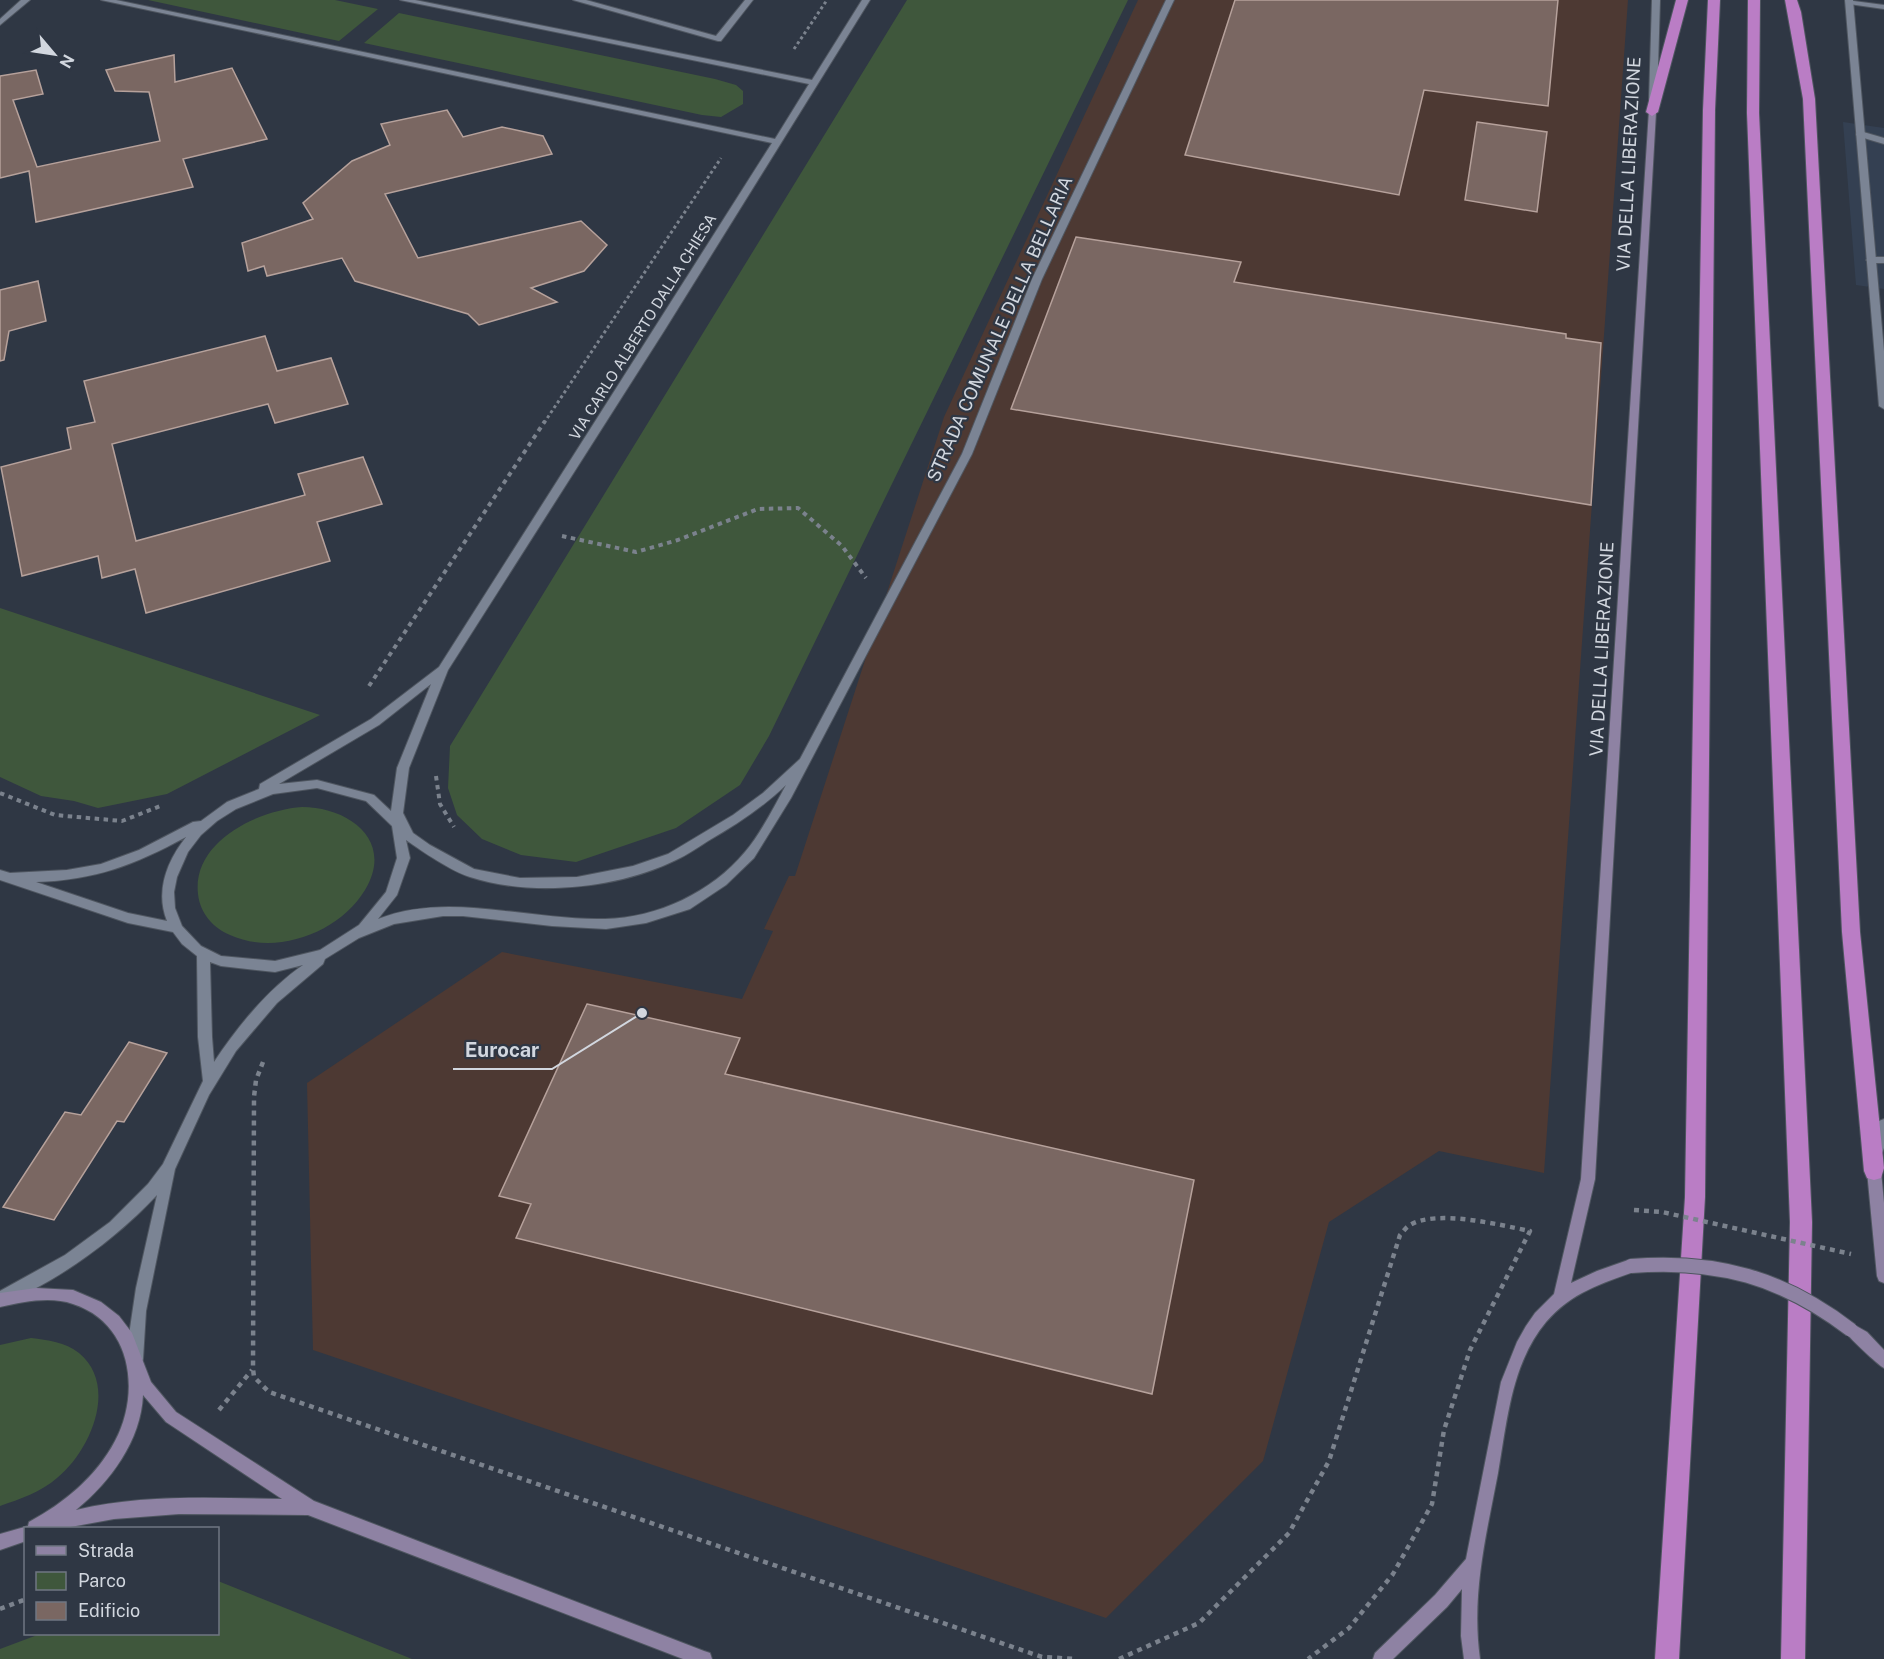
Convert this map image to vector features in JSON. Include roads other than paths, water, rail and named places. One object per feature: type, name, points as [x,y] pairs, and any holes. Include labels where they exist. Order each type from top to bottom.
[{"type":"highway","points":[[1652,112],[1682,0]]},
{"type":"highway","points":[[1667,1659],[1695,1197],[1709,146],[1714,0]]},
{"type":"highway","points":[[1754,0],[1753,125],[1801,1222],[1793,1659]]},
{"type":"highway","points":[[1791,0],[1809,99],[1851,932],[1874,1171]]},
{"type":"street","points":[[0,23],[26,0]]},
{"type":"street","points":[[105,0],[777,142]]},
{"type":"street","points":[[404,0],[814,83]]},
{"type":"street","points":[[577,0],[718,39],[749,0]]},
{"type":"street","name":"VIA CARLO ALBERTO DALLA CHIESA","points":[[802,763],[767,796],[688,848],[653,865],[596,880],[540,884],[482,877],[459,867],[410,836],[397,813],[403,768],[443,669],[866,0]]},
{"type":"street","name":"STRADA COMUNALE DELLA BELLARIA","points":[[802,763],[967,454],[1037,279],[1170,0]]},
{"type":"street","name":"VIA DELLA LIBERAZIONE","points":[[1561,1297],[1588,1179],[1652,112],[1656,0]]},
{"type":"street","points":[[1884,7],[1849,1],[1871,260],[1880,309],[1884,405]]},
{"type":"street","points":[[1860,134],[1884,141]]},
{"type":"street","points":[[1871,260],[1884,260]]},
{"type":"street","name":"VIA CARLO ALBERTO DALLA CHIESA","points":[[228,807],[375,722],[443,669]]},
{"type":"street","points":[[359,933],[392,919],[443,911],[606,924],[666,913],[686,905],[722,882],[750,855],[770,825],[802,763]]},
{"type":"street","points":[[0,1299],[93,1244],[127,1215],[168,1168],[210,1081],[239,1039],[277,995],[307,968],[359,933],[384,908],[402,873],[403,842],[396,826],[384,810],[355,792],[317,784],[275,788],[228,807],[149,852],[107,867],[84,873],[6,877]]},
{"type":"street","points":[[228,807],[191,838],[175,864],[170,878],[167,901],[177,928],[187,941],[203,954],[234,965],[262,967],[305,960],[345,943]]},
{"type":"street","points":[[6,877],[128,918],[177,928]]},
{"type":"street","points":[[203,954],[205,1037],[210,1081]]},
{"type":"street","points":[[1884,1125],[1879,1137],[1874,1171],[1884,1276]]},
{"type":"street","points":[[37,1527],[58,1515],[86,1492],[104,1472],[130,1424],[136,1398],[136,1330],[140,1302],[164,1197],[168,1168]]},
{"type":"street","points":[[1472,1659],[1468,1608],[1474,1562],[1507,1385],[1531,1329],[1561,1297],[1603,1273],[1631,1266],[1682,1262],[1704,1265],[1784,1287],[1800,1295],[1862,1337],[1884,1361]]},
{"type":"street","points":[[0,1299],[46,1294],[71,1297],[104,1312],[122,1330],[146,1387],[171,1417],[309,1507],[704,1659]]},
{"type":"street","points":[[39,1527],[86,1515],[128,1509],[175,1506],[309,1507]]},
{"type":"street","points":[[2,1541],[24,1534]]},
{"type":"street","points":[[1382,1659],[1441,1601],[1474,1562]]},
{"type":"place","name":"Eurocar","points":[[642,1013]]}]
